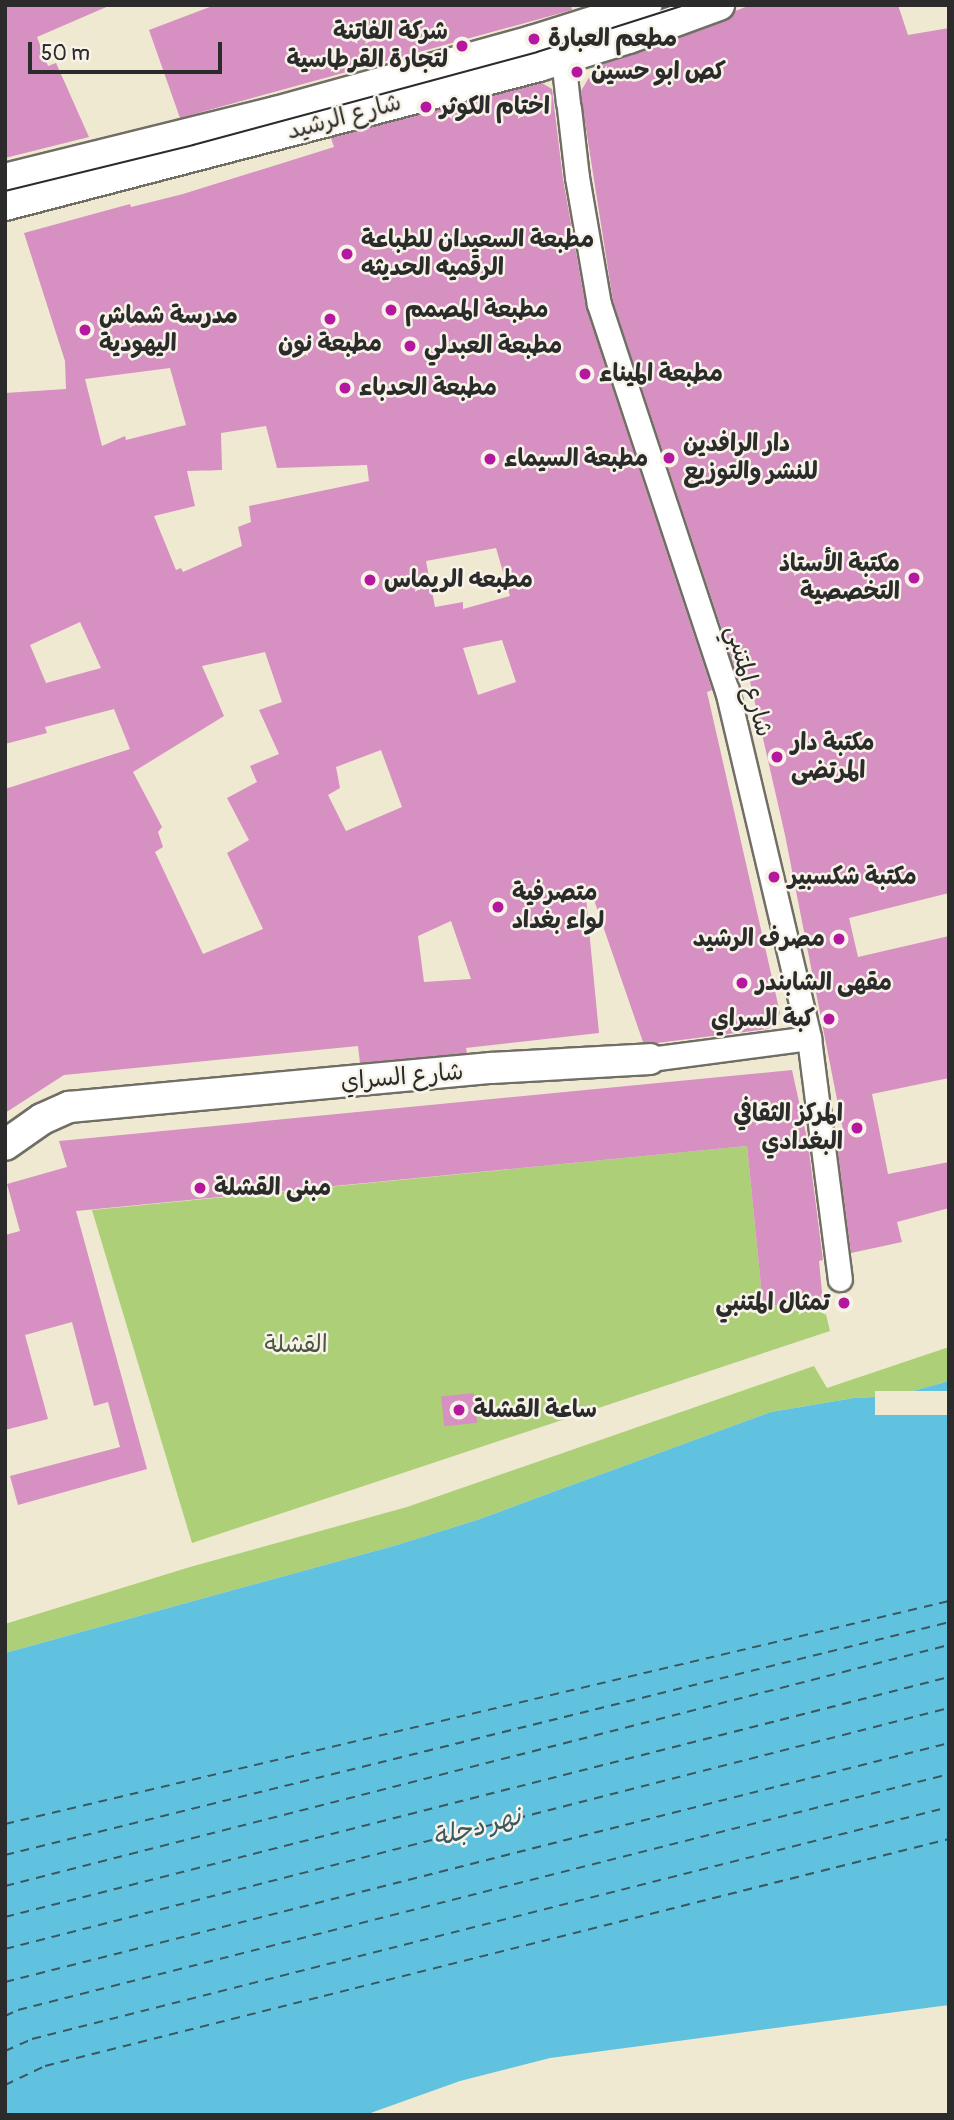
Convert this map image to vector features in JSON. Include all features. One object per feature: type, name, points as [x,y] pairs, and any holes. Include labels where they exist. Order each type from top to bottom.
[{"type":"street","name":"شارع الرشيد","points":[[5,179],[276,112],[531,41],[646,5]]},
{"type":"street","name":"شارع الرشيد","points":[[5,205],[563,58],[719,5]]},
{"type":"street","name":"شارع المتنبي","points":[[563,58],[577,177],[599,304],[727,690],[809,1038],[840,1279]]},
{"type":"street","name":"شارع السراي","points":[[5,1145],[42,1119],[69,1107],[491,1068],[650,1059],[809,1038]]},
{"type":"green space","name":"القشلة","points":[[747,1146],[763,1306],[823,1302],[830,1331],[192,1543],[92,1210]]},
{"type":"green space","points":[[949,1347],[949,1381],[895,1396],[854,1398],[771,1412],[477,1520],[397,1545],[5,1653],[5,1624],[190,1567],[407,1507],[814,1366],[827,1388]]},
{"type":"water","name":"نهر دجلة","points":[[949,1381],[949,2005],[550,2058],[460,2081],[365,2115],[5,2115],[5,1653],[397,1545],[477,1520],[771,1412],[854,1398],[895,1396]]},
{"type":"pier","points":[[875,1391],[949,1391],[949,1415],[875,1415]]},
{"type":"building","points":[[5,5],[111,5],[37,37],[48,66],[56,63],[89,137],[5,158]]},
{"type":"building","points":[[215,5],[571,5],[572,10],[180,118],[149,30]]},
{"type":"building","points":[[751,5],[898,5],[908,35],[949,28],[949,893],[849,918],[858,957],[949,936],[949,1078],[872,1094],[888,1174],[949,1162],[949,1208],[897,1222],[902,1242],[851,1253],[836,1137],[844,1135],[785,835],[749,677],[739,681],[613,301],[581,91],[595,67],[725,21],[735,11]]},
{"type":"building","points":[[542,83],[552,89],[563,179],[586,308],[712,690],[707,692],[780,1013],[776,1023],[768,1029],[657,1043],[643,1042],[593,897],[586,898],[599,1033],[466,1048],[467,1053],[360,1063],[358,1046],[64,1075],[5,1113],[5,789],[130,749],[114,709],[45,727],[47,733],[5,744],[5,393],[66,389],[65,361],[24,233],[130,204],[131,207],[183,194],[334,147],[331,138]],"holes":[[[170,368],[186,425],[126,440],[125,436],[102,446],[85,379]],[[266,426],[277,468],[367,465],[369,481],[249,506],[251,522],[238,527],[242,546],[183,572],[181,568],[176,570],[154,516],[195,506],[187,471],[222,470],[221,433]],[[496,548],[510,596],[463,609],[463,602],[435,607],[426,561]],[[80,622],[101,668],[46,683],[30,645]],[[502,640],[516,682],[478,695],[463,648]],[[265,652],[282,702],[259,710],[279,754],[250,766],[257,782],[227,798],[249,840],[227,853],[263,929],[203,954],[155,852],[163,847],[158,832],[162,827],[133,772],[224,716],[202,666]],[[381,750],[402,807],[346,831],[328,795],[340,788],[336,767]],[[451,921],[471,979],[424,982],[418,936]]]},
{"type":"building","name":"مبنى القشلة","points":[[792,1070],[808,1143],[823,1260],[819,1261],[823,1302],[763,1306],[747,1146],[76,1211],[147,1469],[18,1505],[10,1476],[120,1447],[108,1402],[94,1406],[72,1322],[25,1335],[48,1419],[5,1430],[5,1235],[20,1231],[7,1184],[67,1167],[59,1141]]},
{"type":"building","name":"ساعة القشلة","points":[[474,1393],[477,1423],[444,1426],[441,1396]]},
{"type":"ferry route","points":[[5,1824],[949,1601]]},
{"type":"ferry route","points":[[5,1855],[949,1622]]},
{"type":"ferry route","points":[[5,1886],[949,1645]]},
{"type":"ferry route","points":[[5,1917],[949,1677]]},
{"type":"ferry route","points":[[5,1949],[949,1708]]},
{"type":"ferry route","points":[[5,1982],[949,1743]]},
{"type":"ferry route","points":[[5,2016],[18,2010],[949,1774]]},
{"type":"ferry route","points":[[5,2051],[32,2039],[949,1807]]},
{"type":"ferry route","points":[[5,2085],[45,2066],[949,1839]]},
{"type":"tram line","points":[[5,191],[193,145],[537,52],[684,5]]},
{"type":"place","name":"مطعم العبارة","points":[[534,39]]},
{"type":"place","name":"شركة الفاتنة لتجارة القرطاسية","points":[[462,46]]},
{"type":"place","name":"كص ابو حسين","points":[[577,72]]},
{"type":"place","name":"اختام الكوثر","points":[[426,107]]},
{"type":"place","name":"مطبعة السعيدان للطباعة الرقميه الحديثه","points":[[347,254]]},
{"type":"place","name":"مطبعة المصمم","points":[[391,310]]},
{"type":"place","name":"مطبعة نون","points":[[330,319]]},
{"type":"place","name":"مدرسة شماش اليهودية","points":[[85,330]]},
{"type":"place","name":"مطبعة العبدلي","points":[[410,346]]},
{"type":"place","name":"مطبعة الميناء","points":[[585,374]]},
{"type":"place","name":"مطبعة الحدباء","points":[[345,388]]},
{"type":"place","name":"دار الرافدين للنشر والتوزيع","points":[[669,458]]},
{"type":"place","name":"مطبعة السيماء","points":[[490,459]]},
{"type":"place","name":"مكتبة الأستاذ التخصصية","points":[[914,578]]},
{"type":"place","name":"مطبعه الريماس","points":[[370,580]]},
{"type":"place","name":"مكتبة دار المرتضى","points":[[777,757]]},
{"type":"place","name":"مكتبة شكسبير","points":[[774,877]]},
{"type":"place","name":"متصرفية لواء بغداد","points":[[498,907]]},
{"type":"place","name":"مصرف الرشيد","points":[[839,939]]},
{"type":"place","name":"مقهى الشابندر","points":[[742,983]]},
{"type":"place","name":"كبة السراي","points":[[829,1019]]},
{"type":"place","name":"المركز الثقافي البغدادي","points":[[857,1128]]},
{"type":"place","name":"مبنى القشلة","points":[[200,1188]]},
{"type":"place","name":"تمثال المتنبي","points":[[844,1303]]},
{"type":"place","name":"ساعة القشلة","points":[[459,1410]]}]
